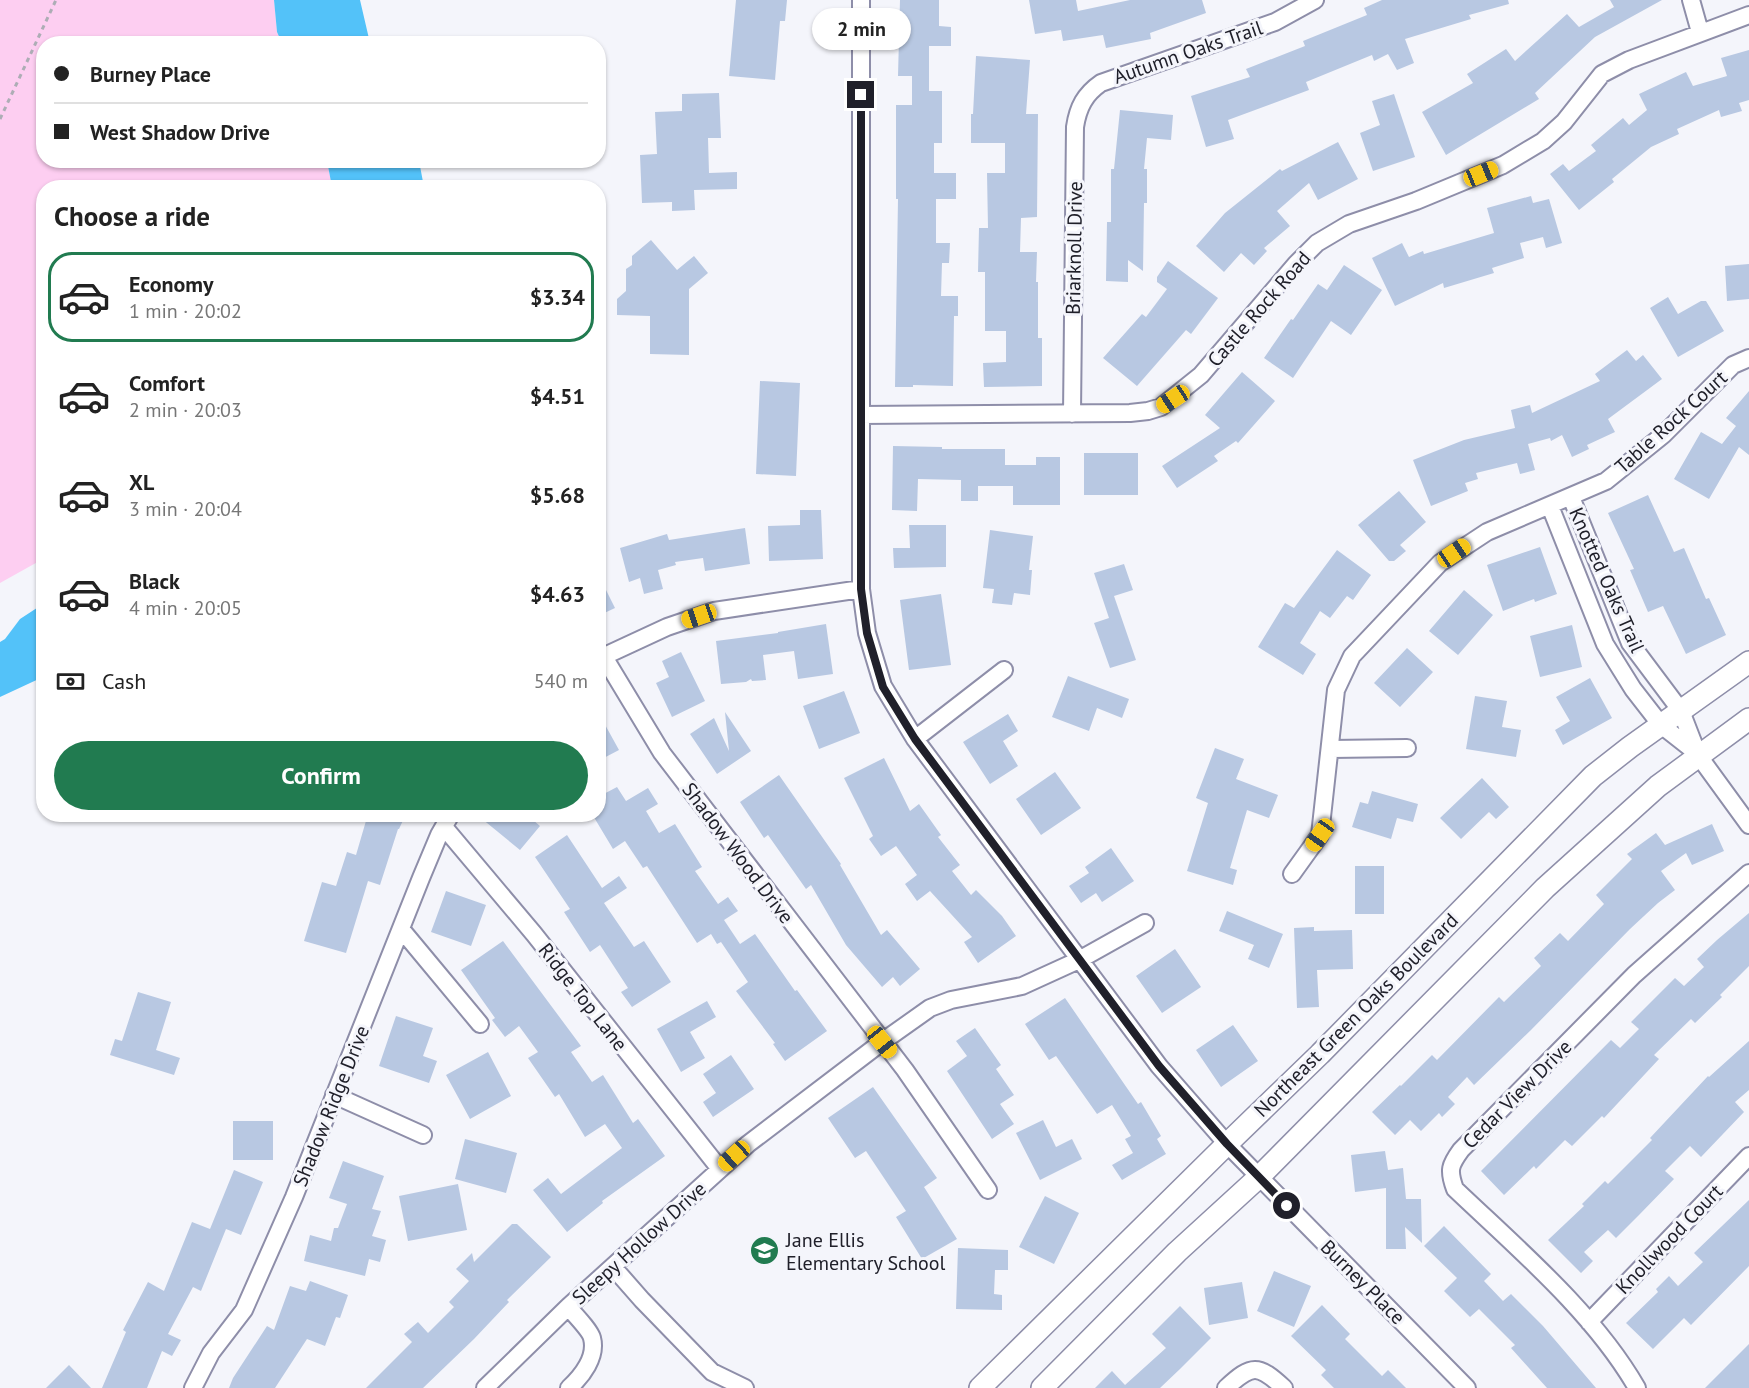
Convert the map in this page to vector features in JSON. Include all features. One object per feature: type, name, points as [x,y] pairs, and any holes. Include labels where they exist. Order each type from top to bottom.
[{"type":"main road","name":"Northeast Green Oaks Boulevard","points":[[980,1388],[1320,1054],[1593,776],[1749,662]]},
{"type":"main road","points":[[1042,1388],[1177,1252],[1259,1177],[1545,888],[1658,786],[1749,719]]},
{"type":"street","name":"Burney Place","points":[[861,0],[861,589],[867,633],[883,687],[915,739],[1159,1066],[1227,1144],[1467,1388]]},
{"type":"street","name":"Autumn Oaks Trail","points":[[1094,88],[1101,83],[1275,22],[1315,0]]},
{"type":"street","points":[[1690,0],[1700,32]]},
{"type":"street","name":"Castle Rock Road","points":[[861,415],[1130,413],[1161,407],[1201,375],[1296,264],[1317,243],[1348,224],[1416,201],[1503,165],[1543,141],[1564,122],[1602,74],[1629,60],[1749,15]]},
{"type":"street","name":"Briarknoll Drive","points":[[1072,414],[1075,127],[1078,110],[1090,90],[1094,88]]},
{"type":"street","name":"Table Rock Court","points":[[1292,874],[1320,835],[1336,690],[1352,657],[1440,562],[1487,532],[1606,481],[1663,435],[1733,365],[1749,358]]},
{"type":"street","name":"Knotted Oaks Trail","points":[[1571,497],[1630,643],[1681,711],[1698,755]]},
{"type":"street","name":"Knotted Oaks Trail","points":[[1550,506],[1605,644],[1612,656],[1633,689],[1661,725],[1698,755],[1749,825]]},
{"type":"street","points":[[1586,596],[1607,585]]},
{"type":"street","points":[[606,656],[668,627],[714,610],[861,589]]},
{"type":"street","points":[[1612,656],[1630,643]]},
{"type":"street","name":"Shadow Wood Drive","points":[[606,666],[662,753],[905,1070],[988,1190]]},
{"type":"street","points":[[915,739],[1004,670]]},
{"type":"street","points":[[1331,749],[1407,748]]},
{"type":"street","name":"Shadow Ridge Drive","points":[[193,1388],[212,1353],[244,1310],[294,1197],[401,929],[447,822]]},
{"type":"street","name":"Ridge Top Lane","points":[[448,822],[720,1169]]},
{"type":"street","name":"Cedar View Drive","points":[[1637,1388],[1589,1322],[1542,1271],[1455,1188],[1450,1172],[1452,1163],[1461,1150],[1634,975],[1749,873]]},
{"type":"street","name":"Sleepy Hollow Drive","points":[[485,1388],[568,1308],[748,1144],[930,1008],[951,1000],[1022,986],[1079,960],[1145,923]]},
{"type":"street","points":[[401,929],[480,1024]]},
{"type":"street","points":[[334,1095],[423,1135]]},
{"type":"street","name":"Knollwood Court","points":[[1589,1322],[1749,1156]]},
{"type":"street","points":[[613,1267],[712,1372],[745,1388]]},
{"type":"street","points":[[568,1308],[592,1336],[592,1356],[569,1388]]},
{"type":"street","points":[[1226,1388],[1240,1374],[1250,1370],[1268,1373],[1284,1388]]},
{"type":"path","points":[[39,36],[56,0]]},
{"type":"path","points":[[0,119],[36,42]]},
{"type":"shaded area","points":[[0,0],[274,0],[279,36],[36,36],[36,168],[328,168],[331,180],[36,180],[36,563],[0,583]]},
{"type":"water","points":[[274,0],[360,0],[368,36],[279,36]]},
{"type":"water","points":[[328,168],[420,168],[423,180],[331,180]]},
{"type":"water","points":[[36,609],[36,680],[0,697],[0,642],[5,639],[20,619]]},
{"type":"building","points":[[736,0],[787,0],[785,21],[780,21],[775,80],[729,76]]},
{"type":"building","points":[[900,0],[939,0],[939,26],[951,27],[951,46],[929,46],[929,91],[942,91],[942,143],[934,143],[934,173],[956,173],[956,199],[936,199],[936,243],[950,243],[949,263],[942,263],[941,296],[958,296],[958,316],[954,316],[953,386],[895,387],[898,199],[896,199],[896,105],[912,105],[912,76],[898,76]]},
{"type":"building","points":[[1029,0],[1076,0],[1078,11],[1130,0],[1202,0],[1206,13],[1150,33],[1151,39],[1106,48],[1103,35],[1063,41],[1061,30],[1035,34]]},
{"type":"building","points":[[1382,0],[1508,0],[1509,4],[1469,15],[1471,19],[1405,39],[1414,63],[1397,70],[1388,54],[1374,61],[1372,55],[1306,82],[1309,90],[1228,120],[1234,139],[1206,147],[1191,96],[1250,77],[1246,69],[1305,46],[1303,41],[1367,15],[1364,8]]},
{"type":"building","points":[[1610,0],[1662,0],[1595,37],[1535,93],[1539,99],[1446,155],[1422,112],[1473,83],[1467,74],[1506,49],[1515,61],[1567,14],[1579,27],[1614,7]]},
{"type":"building","points":[[1749,50],[1749,100],[1739,103],[1742,111],[1721,117],[1719,110],[1677,129],[1679,134],[1651,147],[1612,179],[1614,182],[1579,210],[1550,174],[1563,164],[1569,171],[1596,151],[1591,145],[1623,118],[1629,125],[1647,110],[1639,94],[1686,72],[1693,86],[1727,76],[1721,58]]},
{"type":"building","points":[[976,56],[1030,60],[1026,114],[1038,114],[1037,217],[1021,218],[1020,252],[1037,252],[1038,338],[1042,338],[1042,386],[984,387],[983,363],[1006,362],[1006,331],[985,331],[985,272],[978,272],[979,228],[988,228],[987,173],[1005,173],[1005,143],[971,143]]},
{"type":"building","points":[[719,93],[721,138],[708,138],[709,173],[737,172],[737,189],[694,190],[695,210],[672,211],[672,202],[642,203],[640,155],[657,154],[655,112],[682,111],[682,94]]},
{"type":"building","points":[[1394,94],[1415,157],[1373,171],[1360,133],[1380,125],[1372,101]]},
{"type":"building","points":[[1120,110],[1173,115],[1171,140],[1147,138],[1144,169],[1147,169],[1147,203],[1144,203],[1143,271],[1128,260],[1128,282],[1106,281],[1107,222],[1111,222],[1111,169],[1114,169]]},
{"type":"building","points":[[1338,142],[1358,179],[1318,200],[1309,183],[1277,211],[1290,226],[1264,248],[1267,251],[1254,265],[1241,253],[1224,272],[1196,246],[1225,213],[1280,169],[1282,171]]},
{"type":"building","points":[[1531,196],[1533,203],[1549,199],[1562,243],[1546,248],[1543,237],[1520,243],[1524,258],[1492,268],[1494,273],[1444,288],[1443,283],[1395,306],[1372,258],[1402,243],[1409,257],[1423,251],[1424,254],[1494,233],[1487,208]]},
{"type":"building","points":[[651,240],[677,270],[694,256],[708,273],[689,289],[689,355],[650,354],[650,316],[617,315],[617,299],[626,291],[626,269],[632,265],[632,256]]},
{"type":"building","points":[[1168,261],[1218,298],[1191,334],[1186,330],[1137,386],[1103,358],[1142,314],[1146,317],[1167,289],[1157,282],[1157,277]]},
{"type":"building","points":[[1749,264],[1749,299],[1727,301],[1725,266]]},
{"type":"building","points":[[1344,265],[1382,290],[1351,335],[1331,321],[1293,378],[1264,358],[1318,284],[1327,290]]},
{"type":"building","points":[[1668,297],[1678,314],[1701,301],[1706,301],[1724,331],[1678,357],[1650,308]]},
{"type":"building","points":[[1627,350],[1636,361],[1643,355],[1662,379],[1608,419],[1615,432],[1587,445],[1589,449],[1572,457],[1562,435],[1551,441],[1550,438],[1528,444],[1535,470],[1520,474],[1517,463],[1476,473],[1478,479],[1465,483],[1468,491],[1431,506],[1413,460],[1464,440],[1515,428],[1511,410],[1530,405],[1532,413],[1600,381],[1595,374]]},
{"type":"building","points":[[1242,372],[1275,401],[1238,443],[1236,441],[1214,456],[1218,461],[1177,488],[1162,466],[1220,428],[1205,415]]},
{"type":"building","points":[[760,381],[800,383],[796,476],[756,474]]},
{"type":"building","points":[[1749,391],[1749,455],[1739,447],[1709,499],[1674,479],[1701,432],[1722,444],[1736,426],[1726,418]]},
{"type":"building","points":[[893,446],[1005,449],[1005,465],[1036,465],[1036,457],[1060,457],[1060,505],[1013,505],[1013,486],[978,486],[978,501],[961,501],[961,480],[918,479],[917,511],[892,510]]},
{"type":"building","points":[[1084,453],[1138,453],[1138,495],[1084,495]]},
{"type":"building","points":[[1399,491],[1426,522],[1400,545],[1406,551],[1394,561],[1389,561],[1358,525]]},
{"type":"building","points":[[1648,495],[1674,552],[1684,548],[1706,599],[1709,598],[1726,635],[1686,654],[1663,606],[1648,612],[1630,570],[1634,569],[1608,513]]},
{"type":"building","points":[[800,510],[821,510],[823,559],[769,561],[768,526],[800,525]]},
{"type":"building","points":[[909,525],[946,525],[946,567],[894,568],[893,548],[910,548]]},
{"type":"building","points":[[745,528],[750,564],[705,571],[703,558],[675,562],[676,565],[658,570],[663,589],[644,594],[640,578],[629,582],[620,548],[667,534],[669,540]]},
{"type":"building","points":[[990,530],[1033,536],[1029,570],[1032,570],[1030,595],[1014,593],[1012,605],[992,603],[994,589],[983,588]]},
{"type":"building","points":[[1540,547],[1557,594],[1535,602],[1534,599],[1503,611],[1487,565]]},
{"type":"building","points":[[1337,550],[1371,575],[1353,600],[1347,596],[1330,618],[1320,611],[1300,643],[1316,654],[1303,675],[1258,647],[1285,603],[1294,608]]},
{"type":"building","points":[[1124,564],[1133,590],[1114,596],[1136,660],[1110,668],[1094,623],[1109,618],[1094,573]]},
{"type":"building","points":[[606,590],[615,608],[606,612]]},
{"type":"building","points":[[1464,590],[1493,615],[1458,655],[1429,631]]},
{"type":"building","points":[[941,594],[951,665],[909,670],[900,600]]},
{"type":"building","points":[[826,624],[833,674],[798,679],[794,651],[763,655],[766,680],[752,681],[751,679],[746,682],[721,684],[716,641]]},
{"type":"building","points":[[1572,625],[1582,667],[1540,677],[1530,636]]},
{"type":"building","points":[[1407,648],[1433,672],[1400,707],[1374,683]]},
{"type":"building","points":[[681,652],[705,701],[672,717],[656,683],[669,677],[662,661]]},
{"type":"building","points":[[1068,676],[1129,699],[1122,718],[1097,708],[1089,731],[1052,717]]},
{"type":"building","points":[[1590,678],[1612,718],[1563,745],[1555,730],[1570,721],[1556,697]]},
{"type":"building","points":[[844,691],[860,733],[819,749],[803,706]]},
{"type":"building","points":[[1475,696],[1507,701],[1502,727],[1521,730],[1516,757],[1466,749]]},
{"type":"building","points":[[725,712],[751,751],[717,774],[690,734],[714,718],[729,751]]},
{"type":"building","points":[[1008,714],[1018,731],[1003,741],[1018,766],[990,784],[963,742]]},
{"type":"building","points":[[606,726],[619,750],[606,757]]},
{"type":"building","points":[[1215,748],[1244,759],[1236,779],[1278,795],[1269,818],[1247,810],[1230,868],[1237,870],[1233,885],[1187,871],[1208,803],[1196,798]]},
{"type":"building","points":[[884,758],[910,811],[919,804],[941,835],[938,837],[960,865],[952,871],[971,895],[976,890],[1002,916],[1016,936],[978,963],[964,942],[972,937],[930,891],[917,901],[905,884],[917,875],[896,846],[881,856],[869,839],[873,836],[844,778]]},
{"type":"building","points":[[1055,772],[1081,808],[1041,835],[1016,799]]},
{"type":"building","points":[[779,775],[841,864],[881,935],[887,930],[920,969],[900,986],[893,977],[882,987],[846,945],[811,885],[806,889],[768,835],[764,838],[740,802]]},
{"type":"building","points":[[1482,778],[1509,807],[1496,819],[1489,812],[1461,839],[1440,818]]},
{"type":"building","points":[[617,787],[626,801],[648,788],[658,804],[646,811],[659,833],[675,824],[702,867],[695,871],[718,904],[728,897],[738,911],[724,920],[740,944],[755,934],[795,991],[797,990],[827,1031],[785,1061],[773,1044],[775,1043],[736,991],[748,982],[721,942],[717,944],[711,934],[697,943],[647,866],[643,868],[625,841],[613,849],[597,822],[606,822],[606,793]]},
{"type":"building","points":[[1372,791],[1418,804],[1413,822],[1397,818],[1391,839],[1352,827],[1360,802],[1368,804]]},
{"type":"building","points":[[366,822],[402,822],[380,885],[368,881],[346,953],[304,941],[322,882],[336,886],[347,852],[356,855]]},
{"type":"building","points":[[486,822],[535,822],[540,826],[520,850]]},
{"type":"building","points":[[1712,824],[1724,851],[1692,865],[1686,853],[1661,871],[1675,890],[1630,929],[1474,1085],[1467,1077],[1448,1097],[1455,1104],[1442,1117],[1439,1113],[1421,1131],[1410,1120],[1395,1135],[1372,1112],[1432,1055],[1437,1060],[1499,997],[1504,1002],[1541,966],[1534,958],[1560,933],[1568,941],[1604,904],[1596,895],[1632,859],[1627,854],[1656,833],[1665,845]]},
{"type":"building","points":[[567,835],[602,888],[619,876],[627,888],[604,903],[634,947],[644,941],[671,982],[632,1007],[621,992],[628,988],[600,945],[590,952],[564,912],[570,909],[535,857]]},
{"type":"building","points":[[1111,848],[1134,881],[1102,902],[1096,893],[1081,903],[1069,886],[1089,873],[1085,867]]},
{"type":"building","points":[[1355,866],[1384,866],[1384,914],[1355,914]]},
{"type":"building","points":[[446,891],[486,905],[471,946],[431,932]]},
{"type":"building","points":[[1227,911],[1283,934],[1269,968],[1248,959],[1254,945],[1219,931]]},
{"type":"building","points":[[1749,913],[1749,966],[1695,1023],[1691,1019],[1654,1055],[1659,1059],[1604,1118],[1602,1116],[1572,1146],[1565,1140],[1536,1169],[1534,1166],[1504,1195],[1481,1171],[1611,1040],[1620,1048],[1639,1029],[1631,1022],[1675,978],[1684,986],[1704,967],[1697,959]]},
{"type":"building","points":[[1314,927],[1314,931],[1352,930],[1353,969],[1317,970],[1319,1007],[1297,1008],[1294,928]]},
{"type":"building","points":[[503,941],[581,1046],[571,1052],[592,1082],[603,1075],[633,1123],[638,1119],[665,1156],[602,1201],[603,1203],[567,1232],[533,1190],[548,1178],[561,1194],[622,1148],[605,1124],[585,1137],[559,1094],[555,1097],[528,1058],[538,1052],[519,1026],[505,1037],[492,1020],[495,1018],[461,970]]},
{"type":"building","points":[[1175,949],[1201,987],[1162,1013],[1136,976]]},
{"type":"building","points":[[138,992],[171,1002],[156,1050],[180,1058],[174,1075],[110,1055],[115,1039],[122,1041]]},
{"type":"building","points":[[1065,998],[1138,1104],[1141,1102],[1161,1136],[1157,1139],[1166,1154],[1122,1180],[1112,1165],[1133,1153],[1125,1139],[1131,1136],[1112,1105],[1097,1114],[1056,1056],[1049,1060],[1025,1024]]},
{"type":"building","points":[[707,1001],[716,1017],[690,1032],[705,1058],[681,1072],[657,1029]]},
{"type":"building","points":[[396,1016],[433,1028],[423,1056],[437,1061],[429,1083],[379,1066]]},
{"type":"building","points":[[1233,1025],[1258,1061],[1221,1087],[1196,1050]]},
{"type":"building","points":[[975,1028],[1001,1065],[996,1069],[1014,1095],[1000,1104],[1014,1124],[992,1139],[947,1071],[967,1056],[956,1041]]},
{"type":"building","points":[[1749,1041],[1749,1090],[1735,1102],[1744,1112],[1701,1157],[1690,1146],[1665,1171],[1674,1179],[1616,1238],[1608,1230],[1584,1252],[1593,1261],[1581,1273],[1548,1240],[1584,1206],[1582,1204],[1605,1181],[1608,1184],[1652,1140],[1650,1138],[1708,1076]]},
{"type":"building","points":[[488,1052],[511,1096],[470,1119],[446,1075]]},
{"type":"building","points":[[731,1055],[754,1089],[713,1117],[703,1102],[716,1093],[703,1074]]},
{"type":"building","points":[[873,1087],[937,1178],[924,1187],[957,1239],[922,1259],[896,1217],[906,1211],[866,1151],[855,1158],[828,1118]]},
{"type":"building","points":[[1043,1120],[1056,1147],[1072,1139],[1082,1159],[1040,1180],[1016,1133]]},
{"type":"building","points":[[233,1121],[273,1121],[273,1160],[233,1160]]},
{"type":"building","points":[[465,1139],[517,1153],[506,1193],[455,1179]]},
{"type":"building","points":[[1385,1151],[1388,1170],[1403,1168],[1406,1199],[1421,1199],[1422,1243],[1405,1227],[1406,1249],[1386,1249],[1386,1188],[1355,1192],[1351,1155]]},
{"type":"building","points":[[343,1161],[384,1176],[372,1209],[381,1211],[372,1236],[386,1240],[380,1262],[369,1259],[365,1276],[304,1261],[310,1235],[331,1241],[334,1228],[338,1228],[347,1204],[329,1198]]},
{"type":"building","points":[[234,1170],[263,1182],[241,1235],[226,1229],[201,1291],[193,1287],[168,1334],[181,1340],[172,1356],[162,1351],[147,1388],[102,1388],[126,1332],[123,1330],[148,1282],[164,1291],[192,1222],[210,1229]]},
{"type":"building","points":[[458,1184],[467,1230],[408,1241],[399,1196]]},
{"type":"building","points":[[1045,1196],[1079,1213],[1054,1264],[1019,1247]]},
{"type":"building","points":[[1749,1200],[1749,1266],[1691,1325],[1684,1318],[1653,1349],[1626,1323],[1658,1292],[1656,1289],[1669,1276],[1678,1286],[1703,1262],[1694,1253]]},
{"type":"building","points":[[512,1224],[517,1224],[551,1257],[507,1300],[509,1302],[474,1339],[423,1388],[366,1388],[412,1342],[404,1334],[418,1322],[428,1333],[454,1307],[449,1302],[469,1281],[456,1269],[472,1253],[474,1262]]},
{"type":"building","points":[[1444,1226],[1491,1274],[1484,1281],[1503,1301],[1511,1294],[1543,1326],[1596,1388],[1547,1388],[1511,1348],[1515,1345],[1479,1309],[1470,1317],[1444,1291],[1457,1278],[1424,1246]]},
{"type":"building","points":[[958,1248],[1008,1250],[1008,1270],[995,1270],[994,1294],[1002,1295],[1002,1310],[956,1309]]},
{"type":"building","points":[[1274,1271],[1311,1286],[1294,1327],[1257,1311]]},
{"type":"building","points":[[310,1281],[348,1295],[340,1318],[336,1317],[325,1346],[307,1339],[275,1388],[229,1388],[233,1378],[267,1326],[274,1330],[290,1286],[306,1291]]},
{"type":"building","points":[[1242,1282],[1248,1318],[1209,1325],[1204,1288]]},
{"type":"building","points":[[1322,1305],[1350,1334],[1345,1339],[1382,1376],[1388,1370],[1406,1388],[1334,1388],[1321,1375],[1326,1370],[1291,1336]]},
{"type":"building","points":[[1180,1306],[1211,1338],[1180,1369],[1160,1388],[1095,1388],[1112,1371],[1125,1385],[1166,1348],[1152,1334]]},
{"type":"building","points":[[1749,1344],[1749,1388],[1705,1388]]},
{"type":"building","points":[[69,1365],[91,1388],[46,1388]]},
{"type":"place","name":"Jane Ellis Elementary School","points":[[765,1251]]},
{"type":"route","points":[[861,95],[861,589],[867,633],[883,687],[915,739],[950,788],[1159,1066],[1227,1144],[1287,1206]]}]
